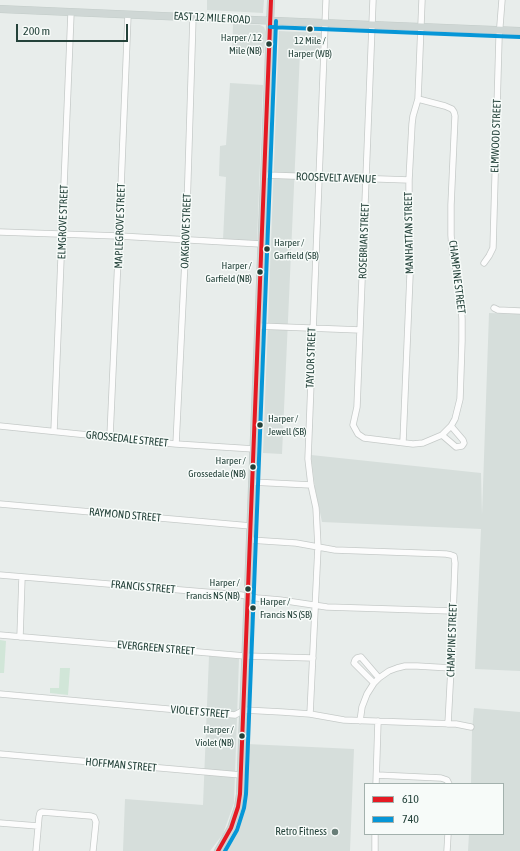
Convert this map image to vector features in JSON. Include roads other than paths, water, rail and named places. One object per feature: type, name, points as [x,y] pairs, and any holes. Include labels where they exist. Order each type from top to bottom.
[{"type":"main road","points":[[218,851],[234,819],[240,794],[270,0]]},
{"type":"main road","name":"EAST 12 MILE ROAD","points":[[0,9],[520,31]]},
{"type":"street","name":"TAYLOR STREET","points":[[310,714],[318,547],[316,508],[308,470],[308,459],[326,0]]},
{"type":"street","name":"ROSEBRIAR STREET","points":[[373,0],[357,407],[353,422],[354,428],[358,434],[364,438],[403,442]]},
{"type":"street","name":"MANHATTAN STREET","points":[[403,442],[410,275],[407,223],[409,211],[412,116],[418,99],[422,0]]},
{"type":"street","name":"ELMWOOD STREET","points":[[484,263],[490,256],[493,242],[502,0]]},
{"type":"street","name":"ELMGROVE STREET","points":[[54,431],[71,12]]},
{"type":"street","name":"MAPLEGROVE STREET","points":[[110,436],[120,236],[128,15]]},
{"type":"street","name":"OAKGROVE STREET","points":[[176,444],[186,240],[193,17]]},
{"type":"street","name":"CHAMPINE STREET","points":[[403,442],[423,444],[442,435],[455,420],[460,399],[462,319],[460,290],[452,249],[451,229],[455,116],[450,107],[418,99]]},
{"type":"street","name":"ROOSEVELT AVENUE","points":[[264,175],[409,180]]},
{"type":"street","points":[[0,232],[120,236],[261,244]]},
{"type":"street","points":[[494,308],[498,310],[520,311]]},
{"type":"street","points":[[258,326],[360,330]]},
{"type":"street","name":"GROSSEDALE STREET","points":[[0,426],[110,436],[176,444],[254,449]]},
{"type":"street","points":[[442,435],[454,446],[459,447],[464,444],[463,440],[450,426]]},
{"type":"street","points":[[252,482],[311,485]]},
{"type":"street","name":"RAYMOND STREET","points":[[0,504],[251,526]]},
{"type":"street","points":[[250,540],[296,543],[318,547]]},
{"type":"street","name":"CHAMPINE STREET","points":[[318,547],[335,550],[451,554],[454,556],[455,562],[448,724]]},
{"type":"street","name":"FRANCIS STREET","points":[[0,575],[242,595],[248,597],[298,602],[315,606],[340,608],[453,611]]},
{"type":"street","points":[[20,637],[22,577]]},
{"type":"street","name":"EVERGREEN STREET","points":[[0,635],[245,656],[313,658]]},
{"type":"street","points":[[374,683],[354,663],[355,660],[361,657],[379,678]]},
{"type":"street","points":[[360,721],[367,694],[374,683],[389,671],[405,666],[451,668]]},
{"type":"street","name":"VIOLET STREET","points":[[0,694],[235,715],[244,710],[310,714],[360,721],[448,724],[471,727]]},
{"type":"street","points":[[376,783],[378,721]]},
{"type":"street","name":"HOFFMAN STREET","points":[[0,754],[241,775]]},
{"type":"street","points":[[377,775],[441,778],[448,782]]},
{"type":"street","points":[[36,851],[38,817],[42,812],[94,817],[96,822],[93,851]]},
{"type":"street","points":[[0,823],[38,826]]},
{"type":"street","points":[[375,835],[375,851]]},
{"type":"street","points":[[447,851],[448,835]]},
{"type":"place","name":"12 Mile / Harper (WB)","points":[[310,29]]},
{"type":"place","name":"Harper / 12 Mile (NB)","points":[[269,44]]},
{"type":"place","name":"Harper / Garfield (SB)","points":[[267,249]]},
{"type":"place","name":"Harper / Garfield (NB)","points":[[260,272]]},
{"type":"place","name":"Harper / Jewell (SB)","points":[[260,425]]},
{"type":"place","name":"Harper / Grossedale (NB)","points":[[253,467]]},
{"type":"place","name":"Harper / Francis NS (NB)","points":[[248,589]]},
{"type":"place","name":"Harper / Francis NS (SB)","points":[[253,608]]},
{"type":"place","name":"Harper / Violet (NB)","points":[[242,736]]},
{"type":"place","name":"Retro Fitness","points":[[335,832]]}]
